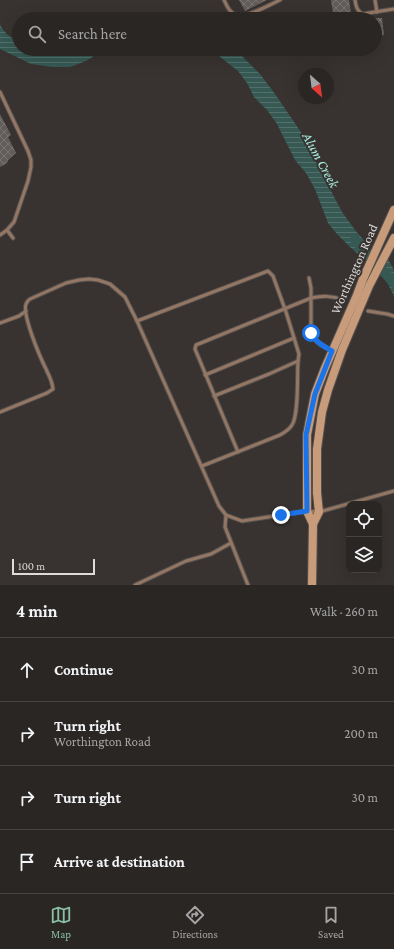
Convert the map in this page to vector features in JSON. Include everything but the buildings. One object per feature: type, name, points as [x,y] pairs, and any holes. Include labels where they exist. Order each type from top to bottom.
[{"type":"main road","name":"Worthington Road","points":[[313,524],[307,511],[306,435],[315,394],[332,351],[394,210]]},
{"type":"main road","name":"Worthington Road","points":[[312,585],[313,524],[319,512],[317,493],[317,449],[322,412],[342,350],[370,286],[394,238]]},
{"type":"lane","points":[[224,0],[231,12]]},
{"type":"lane","points":[[253,12],[280,0]]},
{"type":"lane","points":[[355,0],[356,8],[359,12]]},
{"type":"lane","points":[[375,0],[377,12],[394,9]]},
{"type":"lane","points":[[0,92],[31,160],[28,181],[14,222],[0,235]]},
{"type":"lane","points":[[7,230],[13,238]]},
{"type":"lane","points":[[137,321],[268,271],[273,276],[299,354],[296,415],[293,424],[289,429],[280,435],[202,466]]},
{"type":"lane","points":[[309,278],[311,288],[311,333],[316,341],[332,351]]},
{"type":"lane","points":[[0,412],[47,393],[53,388],[53,382],[47,373],[30,328],[26,304],[30,299],[66,283],[89,279],[98,280],[110,284],[124,297],[137,321],[219,506],[226,515],[242,521],[307,511],[319,512],[394,491]]},
{"type":"lane","points":[[238,452],[205,375],[195,349],[196,345],[311,298],[327,296],[343,300]]},
{"type":"lane","points":[[0,323],[19,316],[26,311]]},
{"type":"lane","points":[[368,311],[394,316]]},
{"type":"lane","points":[[205,375],[294,338]]},
{"type":"lane","points":[[214,396],[298,361]]},
{"type":"lane","points":[[226,515],[225,527],[248,585]]},
{"type":"lane","points":[[135,585],[186,561],[211,554],[231,543]]},
{"type":"water","points":[[0,24],[3,30],[12,38],[12,55],[0,49]]},
{"type":"water","points":[[14,56],[94,56],[70,67],[52,67],[31,64]]},
{"type":"water","points":[[219,56],[242,56],[260,74],[275,94],[307,141],[317,164],[342,212],[367,244],[359,255],[328,223],[315,189],[306,173],[295,160],[277,124],[267,110],[254,97],[247,83],[238,71]]},
{"type":"water","points":[[388,259],[394,270],[394,296],[381,274]]},
{"type":"waterway","name":"Alum Creek","points":[[355,240],[394,283]]},
{"type":"route","points":[[281,515],[307,511],[308,491],[306,435],[315,394],[332,351],[316,341],[311,333]]}]
